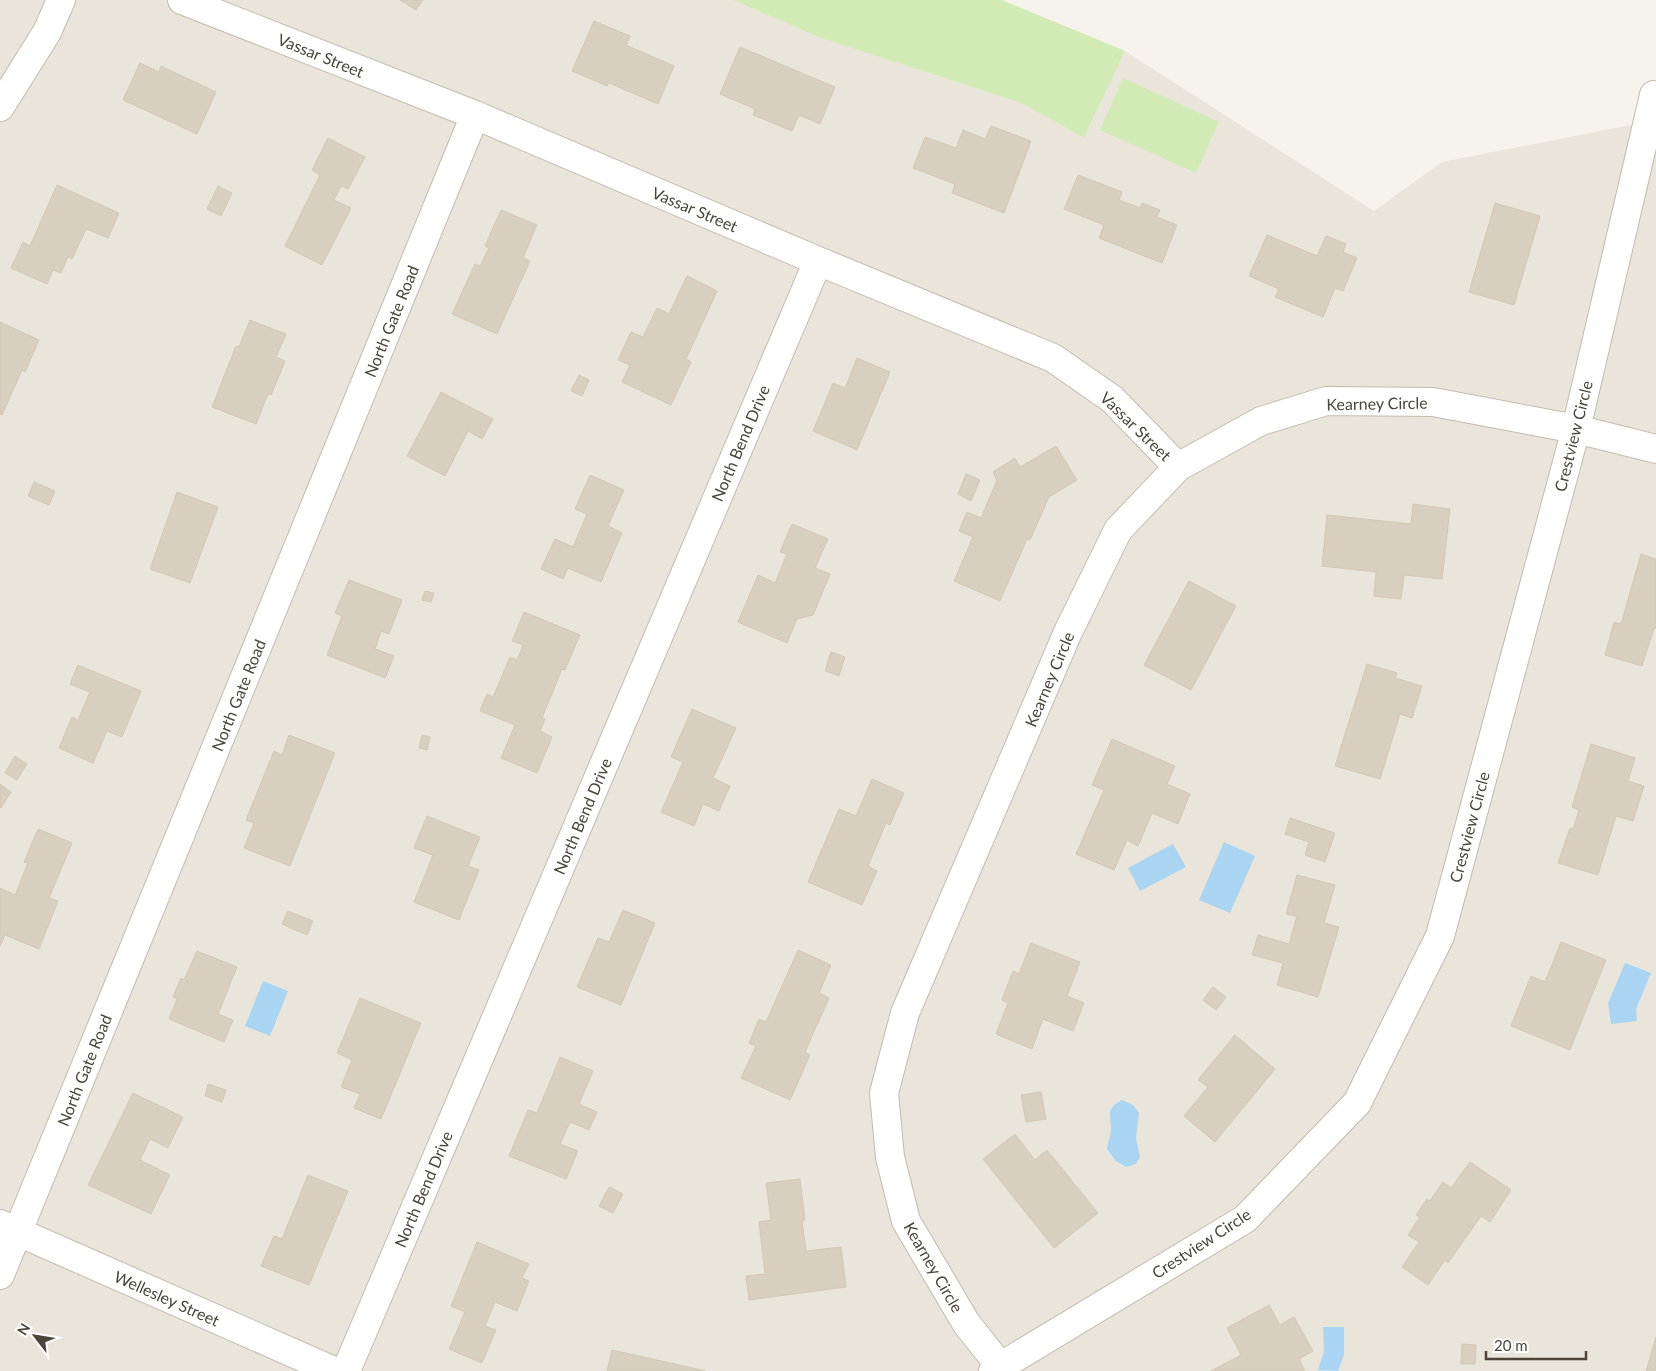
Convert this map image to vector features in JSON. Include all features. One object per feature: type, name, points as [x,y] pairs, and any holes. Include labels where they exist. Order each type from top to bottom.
[{"type":"street","points":[[0,107],[47,32],[62,0]]},
{"type":"street","name":"Vassar Street","points":[[182,0],[475,116],[1053,358],[1112,398],[1178,467]]},
{"type":"street","name":"Crestview Circle","points":[[997,1369],[1245,1219],[1357,1103],[1440,936],[1576,428],[1654,95]]},
{"type":"street","name":"North Gate Road","points":[[0,1275],[9,1228],[475,116]]},
{"type":"street","name":"North Bend Drive","points":[[346,1371],[818,261]]},
{"type":"street","name":"Kearney Circle","points":[[997,1369],[966,1323],[906,1221],[890,1158],[884,1093],[905,1013],[1068,632],[1118,530],[1178,467],[1261,421],[1326,401],[1432,402],[1576,428],[1656,449]]},
{"type":"street","name":"Wellesley Street","points":[[9,1228],[334,1371]]},
{"type":"shaded area","points":[[0,0],[733,0],[818,37],[1021,103],[1084,138],[1125,51],[1374,211],[1442,162],[1656,120],[1656,1371],[0,1371]]},
{"type":"green space","points":[[733,0],[1002,0],[1125,51],[1084,138],[1021,103],[818,37]]},
{"type":"green space","points":[[1123,78],[1219,122],[1196,173],[1100,130]]},
{"type":"water","points":[[1224,842],[1255,856],[1230,913],[1199,900]]},
{"type":"water","points":[[1173,844],[1186,867],[1140,891],[1128,868]]},
{"type":"water","points":[[1625,963],[1651,973],[1636,1009],[1637,1021],[1611,1024],[1608,1003]]},
{"type":"water","points":[[263,981],[288,991],[270,1036],[245,1026]]},
{"type":"water","points":[[1122,1100],[1133,1105],[1139,1113],[1136,1138],[1140,1157],[1136,1164],[1126,1167],[1116,1161],[1107,1149],[1111,1130],[1110,1111],[1113,1106]]},
{"type":"water","points":[[1323,1327],[1344,1327],[1344,1355],[1338,1371],[1318,1370],[1324,1351]]},
{"type":"building","points":[[400,0],[423,0],[416,10]]},
{"type":"building","points":[[594,21],[630,36],[626,45],[674,66],[658,104],[609,83],[607,86],[572,71]]},
{"type":"building","points":[[740,47],[835,87],[820,124],[799,115],[792,131],[753,115],[755,109],[720,94]]},
{"type":"building","points":[[140,63],[159,72],[161,66],[216,92],[197,134],[123,100]]},
{"type":"building","points":[[991,126],[1031,141],[1004,213],[952,193],[955,184],[913,168],[925,137],[956,148],[963,130],[985,139]]},
{"type":"building","points":[[328,138],[365,157],[348,189],[341,186],[334,200],[351,208],[322,265],[285,246],[320,175],[312,170]]},
{"type":"building","points":[[1078,175],[1122,192],[1119,200],[1140,208],[1142,203],[1160,210],[1157,217],[1177,225],[1162,263],[1099,238],[1104,225],[1064,209]]},
{"type":"building","points":[[57,185],[119,213],[108,238],[86,229],[72,259],[68,257],[61,273],[53,270],[47,284],[11,268],[23,242],[30,246]]},
{"type":"building","points":[[218,186],[232,193],[221,216],[207,209]]},
{"type":"building","points":[[1495,203],[1540,216],[1514,305],[1469,292]]},
{"type":"building","points":[[501,210],[537,225],[523,258],[530,261],[497,334],[452,314],[475,264],[480,266],[489,248],[485,246]]},
{"type":"building","points":[[1267,235],[1317,256],[1326,236],[1346,244],[1343,252],[1357,258],[1343,291],[1335,288],[1323,317],[1275,297],[1279,289],[1249,276]]},
{"type":"building","points":[[687,276],[717,291],[686,359],[691,362],[671,405],[622,382],[630,365],[618,360],[631,332],[643,337],[657,308],[669,314]]},
{"type":"building","points":[[250,320],[286,334],[276,357],[285,361],[271,395],[268,394],[256,424],[212,407],[236,346],[239,347]]},
{"type":"building","points":[[0,322],[39,340],[25,372],[22,370],[2,415],[0,414]]},
{"type":"building","points":[[857,358],[890,372],[857,450],[813,431],[833,383],[845,388]]},
{"type":"building","points":[[579,375],[589,380],[582,396],[571,391]]},
{"type":"building","points":[[441,392],[493,419],[482,439],[468,431],[445,476],[407,456]]},
{"type":"building","points":[[1056,446],[1077,480],[1049,497],[1030,540],[1027,539],[1000,601],[954,581],[973,537],[959,531],[967,512],[981,518],[997,480],[993,472],[1015,458],[1020,467]]},
{"type":"building","points":[[966,474],[980,480],[971,501],[958,494]]},
{"type":"building","points":[[590,475],[624,490],[608,526],[622,533],[601,582],[568,568],[563,579],[541,569],[555,539],[573,547],[587,514],[575,509]]},
{"type":"building","points":[[34,482],[55,491],[49,505],[28,496]]},
{"type":"building","points":[[177,492],[218,507],[190,583],[150,569]]},
{"type":"building","points":[[1413,504],[1450,509],[1442,579],[1404,575],[1401,599],[1374,596],[1376,572],[1322,566],[1327,515],[1411,524]]},
{"type":"building","points":[[792,524],[828,539],[815,568],[830,574],[813,615],[797,619],[787,643],[738,622],[758,575],[775,583],[787,554],[780,552]]},
{"type":"building","points":[[1641,554],[1656,559],[1656,628],[1654,628],[1642,666],[1605,655],[1614,622],[1621,624]]},
{"type":"building","points":[[349,580],[402,600],[389,634],[381,631],[375,649],[394,656],[385,678],[327,655],[342,616],[335,613]]},
{"type":"building","points":[[1189,581],[1236,606],[1191,690],[1144,665]]},
{"type":"building","points":[[425,591],[434,593],[431,602],[422,600]]},
{"type":"building","points":[[524,612],[580,635],[565,670],[562,669],[542,718],[545,719],[540,731],[552,737],[537,773],[501,758],[515,725],[480,711],[487,694],[493,697],[510,657],[517,660],[523,645],[512,641]]},
{"type":"building","points":[[831,652],[845,657],[839,676],[825,671]]},
{"type":"building","points":[[1367,664],[1397,673],[1395,678],[1422,686],[1412,718],[1400,714],[1380,779],[1335,766]]},
{"type":"building","points":[[78,665],[141,691],[122,737],[107,731],[93,763],[59,748],[72,717],[78,720],[90,692],[70,684]]},
{"type":"building","points":[[692,709],[736,728],[713,778],[730,786],[719,811],[703,804],[694,826],[661,812],[683,762],[671,757]]},
{"type":"building","points":[[289,735],[335,753],[290,866],[244,848],[254,823],[246,820],[274,751],[282,755]]},
{"type":"building","points":[[422,735],[430,737],[427,750],[419,748]]},
{"type":"building","points":[[1112,739],[1175,766],[1167,784],[1190,794],[1178,824],[1152,813],[1138,846],[1127,840],[1114,870],[1076,854],[1104,790],[1092,785]]},
{"type":"building","points":[[1591,744],[1635,758],[1628,781],[1644,786],[1633,821],[1616,816],[1598,875],[1558,863],[1570,828],[1573,829],[1579,810],[1572,807]]},
{"type":"building","points":[[15,756],[27,764],[17,780],[5,773]]},
{"type":"building","points":[[872,779],[904,793],[890,825],[886,823],[868,866],[877,871],[862,905],[808,882],[839,809],[856,816]]},
{"type":"building","points":[[0,784],[11,792],[1,808],[0,807]]},
{"type":"building","points":[[427,816],[480,837],[468,866],[479,870],[459,920],[414,902],[433,855],[414,848]]},
{"type":"building","points":[[1290,818],[1335,833],[1325,862],[1305,855],[1309,842],[1285,834]]},
{"type":"building","points":[[38,829],[72,843],[49,898],[58,901],[39,949],[5,935],[0,946],[0,888],[15,895],[28,863],[24,862]]},
{"type":"building","points":[[1297,875],[1335,885],[1324,923],[1339,927],[1318,997],[1277,985],[1283,963],[1252,955],[1258,935],[1289,944],[1297,916],[1286,914]]},
{"type":"building","points":[[623,910],[655,923],[621,1005],[577,987],[598,938],[609,942]]},
{"type":"building","points":[[288,911],[313,921],[307,935],[282,924]]},
{"type":"building","points":[[1561,942],[1606,960],[1570,1050],[1511,1026],[1531,976],[1545,982]]},
{"type":"building","points":[[1031,943],[1080,962],[1067,996],[1084,1003],[1073,1031],[1043,1019],[1032,1049],[996,1034],[1008,1003],[1002,1000],[1013,971],[1019,974]]},
{"type":"building","points":[[798,950],[831,965],[819,993],[829,998],[805,1052],[810,1055],[790,1100],[741,1078],[756,1046],[749,1043],[759,1019],[766,1022]]},
{"type":"building","points":[[197,951],[237,967],[218,1014],[233,1020],[224,1042],[169,1019],[177,999],[173,997],[181,978],[184,980]]},
{"type":"building","points":[[1213,987],[1226,997],[1216,1010],[1203,1000]]},
{"type":"building","points":[[360,998],[421,1023],[381,1119],[354,1108],[360,1094],[341,1087],[352,1060],[337,1053]]},
{"type":"building","points":[[1235,1035],[1275,1069],[1215,1142],[1184,1116],[1208,1087],[1198,1080]]},
{"type":"building","points":[[560,1057],[593,1071],[579,1104],[597,1112],[589,1130],[570,1122],[560,1144],[578,1151],[566,1179],[509,1156],[528,1110],[537,1113]]},
{"type":"building","points":[[208,1084],[226,1090],[222,1102],[205,1096]]},
{"type":"building","points":[[1041,1092],[1046,1119],[1026,1122],[1021,1095]]},
{"type":"building","points":[[133,1093],[183,1117],[168,1148],[150,1139],[140,1160],[170,1175],[151,1214],[88,1185]]},
{"type":"building","points":[[1015,1134],[1035,1160],[1047,1150],[1098,1213],[1054,1248],[983,1159]]},
{"type":"building","points":[[1470,1162],[1511,1190],[1490,1222],[1481,1216],[1448,1263],[1445,1260],[1428,1285],[1402,1267],[1419,1242],[1408,1235],[1420,1217],[1416,1215],[1427,1199],[1430,1201],[1443,1182],[1451,1188]]},
{"type":"building","points":[[308,1175],[348,1191],[309,1285],[261,1266],[274,1236],[282,1239]]},
{"type":"building","points":[[800,1179],[805,1220],[802,1221],[806,1251],[841,1247],[846,1287],[749,1300],[746,1276],[765,1274],[759,1222],[771,1220],[766,1183]]},
{"type":"building","points":[[609,1187],[623,1194],[613,1213],[599,1206]]},
{"type":"building","points":[[477,1242],[529,1264],[522,1278],[529,1281],[517,1311],[495,1302],[485,1326],[496,1330],[482,1363],[449,1349],[465,1312],[451,1306]]},
{"type":"building","points":[[1269,1305],[1280,1325],[1294,1317],[1313,1351],[1299,1359],[1305,1371],[1211,1371],[1241,1355],[1227,1328]]},
{"type":"building","points":[[1656,1337],[1656,1371],[1646,1371]]},
{"type":"building","points":[[1462,1344],[1476,1345],[1475,1364],[1461,1364]]},
{"type":"building","points":[[612,1350],[706,1371],[607,1371]]}]
